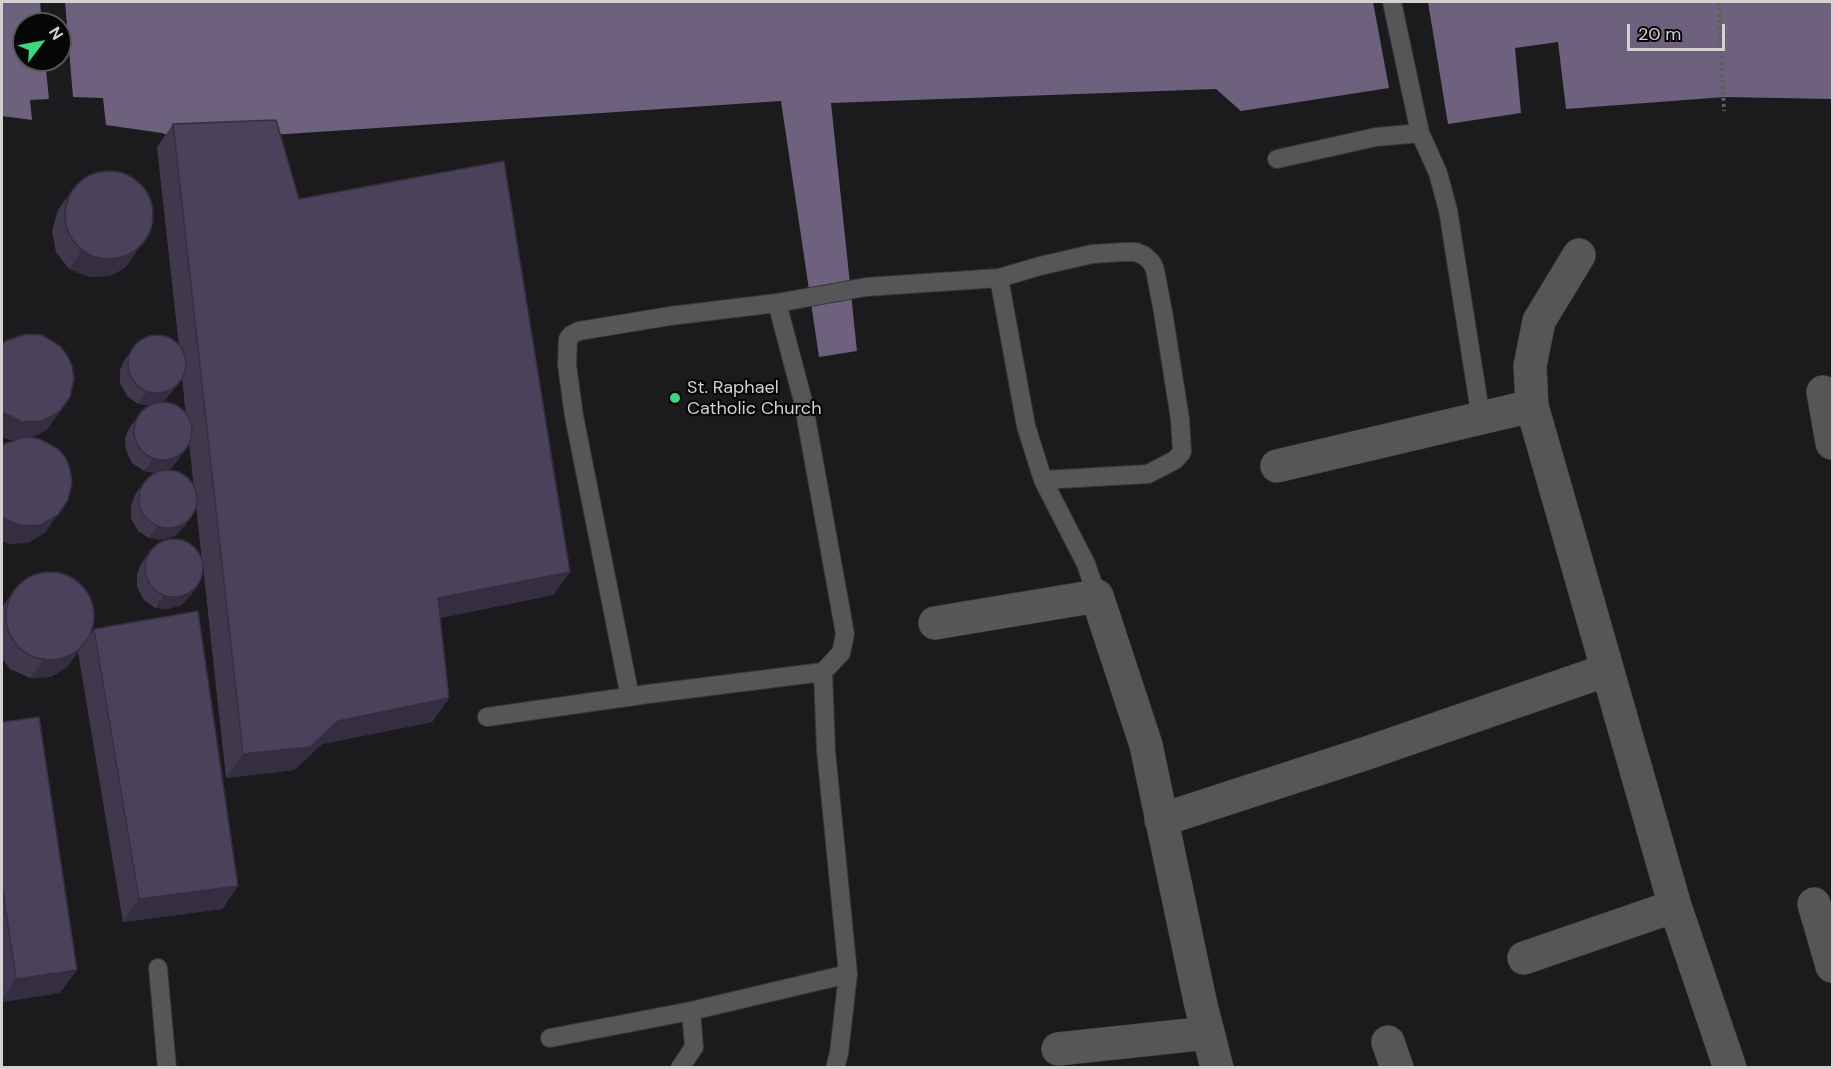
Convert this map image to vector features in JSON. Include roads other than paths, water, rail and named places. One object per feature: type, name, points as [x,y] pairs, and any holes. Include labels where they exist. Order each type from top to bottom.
[{"type":"street","points":[[1579,255],[1539,321],[1530,366],[1532,406],[1674,906],[1730,1068]]},
{"type":"street","points":[[1823,392],[1833,443]]},
{"type":"street","points":[[1277,466],[1532,406]]},
{"type":"street","points":[[935,622],[1097,596],[1146,745],[1200,1001],[1217,1068]]},
{"type":"street","points":[[1161,820],[1367,753],[1607,670]]},
{"type":"street","points":[[1814,904],[1833,966]]},
{"type":"street","points":[[1524,958],[1674,906]]},
{"type":"street","points":[[1058,1049],[1208,1033]]},
{"type":"lane","points":[[1392,2],[1420,133],[1438,173],[1448,210],[1481,418]]},
{"type":"lane","points":[[1277,159],[1376,137],[1420,133]]},
{"type":"lane","points":[[630,697],[574,416],[567,365],[568,339],[571,335],[579,331],[670,316],[785,301],[866,287],[999,278],[1092,254],[1136,252],[1145,256],[1155,270],[1180,419],[1182,452],[1175,460],[1148,474],[1042,480]]},
{"type":"lane","points":[[999,278],[1026,426],[1042,480],[1086,564],[1097,596]]},
{"type":"lane","points":[[487,717],[824,672],[841,653],[845,634],[785,301]]},
{"type":"lane","points":[[824,672],[826,751],[848,974],[839,1053],[835,1068]]},
{"type":"lane","points":[[158,968],[167,1068]]},
{"type":"lane","points":[[550,1038],[691,1011],[848,974]]},
{"type":"lane","points":[[680,1068],[694,1047],[691,1011]]},
{"type":"place","name":"St. Raphael Catholic Church","points":[[675,398]]}]
